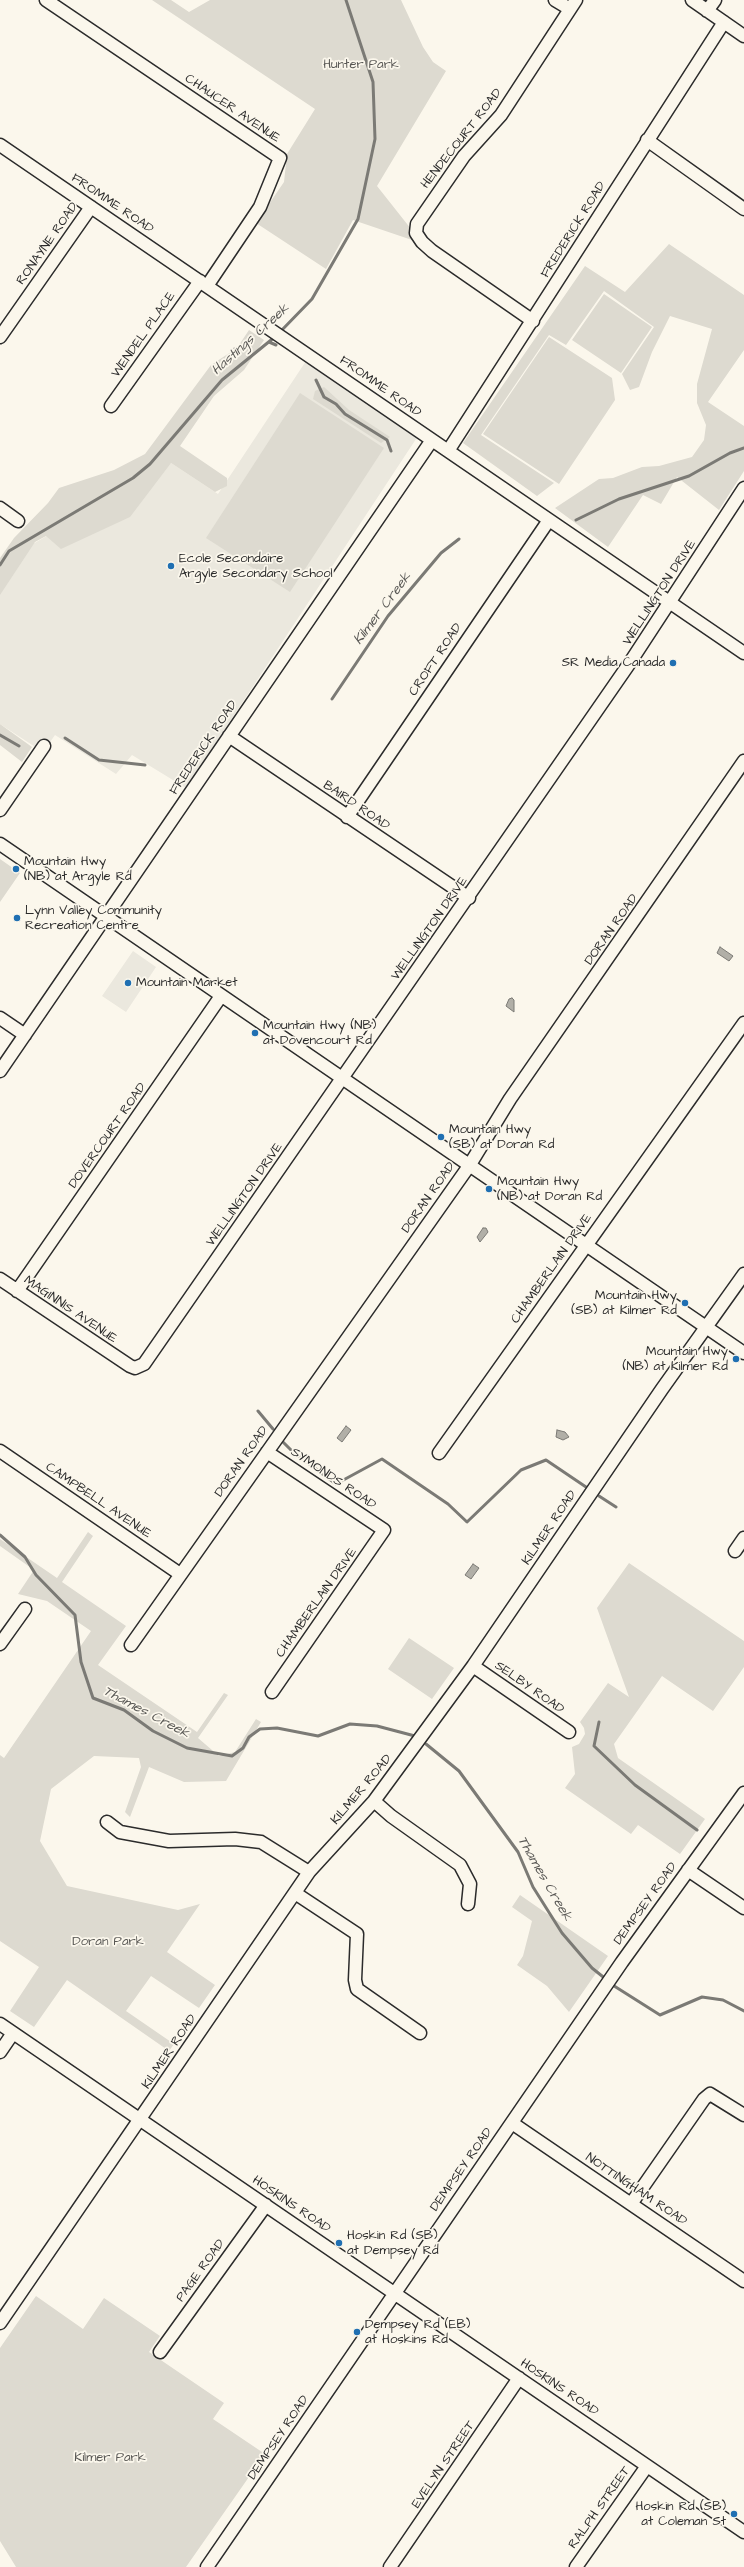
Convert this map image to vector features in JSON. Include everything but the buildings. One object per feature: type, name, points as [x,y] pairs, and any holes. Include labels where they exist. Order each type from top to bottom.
[{"type":"street","name":"CHAUCER AVENUE","points":[[46,0],[280,158],[260,206],[203,283]]},
{"type":"street","points":[[555,0],[573,5]]},
{"type":"street","points":[[692,0],[744,36]]},
{"type":"street","points":[[707,11],[715,0]]},
{"type":"street","name":"HENDECOURT ROAD","points":[[533,321],[432,251],[422,242],[416,233],[417,224],[464,156],[501,115],[573,5]]},
{"type":"street","name":"FREDERICK ROAD","points":[[448,451],[724,22]]},
{"type":"street","points":[[647,140],[744,209]]},
{"type":"street","name":"FROMME ROAD","points":[[0,145],[278,333],[744,653]]},
{"type":"street","name":"RONAYNE ROAD","points":[[0,337],[91,207]]},
{"type":"street","name":"WENDEL PLACE","points":[[111,406],[203,283]]},
{"type":"street","name":"FREDERICK ROAD","points":[[0,1072],[432,440]]},
{"type":"street","name":"WELLINGTON DRIVE","points":[[125,1363],[135,1368],[144,1364],[150,1357],[469,898],[510,834],[670,603],[744,488]]},
{"type":"street","points":[[0,508],[18,520]]},
{"type":"street","name":"CROFT ROAD","points":[[347,817],[549,520]]},
{"type":"street","name":"BAIRD ROAD","points":[[229,736],[469,898]]},
{"type":"street","points":[[0,810],[44,746]]},
{"type":"street","name":"DORAN ROAD","points":[[131,1645],[469,1166],[510,1099],[744,762]]},
{"type":"street","points":[[0,844],[744,1353]]},
{"type":"street","name":"DOVERCOURT ROAD","points":[[17,1291],[221,996]]},
{"type":"street","points":[[0,1018],[25,1035]]},
{"type":"street","name":"CHAMBERLAIN DRIVE","points":[[439,1453],[744,1023]]},
{"type":"street","name":"KILMER ROAD","points":[[0,2324],[309,1872],[374,1801],[473,1666],[706,1326],[744,1274]]},
{"type":"street","name":"MAGINNIS AVENUE","points":[[0,1279],[125,1363]]},
{"type":"street","name":"CAMPBELL AVENUE","points":[[0,1451],[180,1574]]},
{"type":"street","name":"SYMONDS ROAD","points":[[267,1452],[384,1530]]},
{"type":"street","name":"CHAMBERLAIN DRIVE","points":[[272,1692],[384,1530]]},
{"type":"street","points":[[735,1551],[744,1538]]},
{"type":"street","points":[[0,1644],[25,1609]]},
{"type":"street","name":"SELBY ROAD","points":[[473,1666],[569,1732]]},
{"type":"street","name":"DEMPSEY ROAD","points":[[207,2567],[596,1999],[744,1793]]},
{"type":"street","points":[[374,1801],[391,1816],[460,1865],[470,1884],[468,1904]]},
{"type":"street","points":[[107,1822],[120,1832],[169,1842],[235,1839],[261,1842],[309,1872]]},
{"type":"street","points":[[688,1870],[744,1908]]},
{"type":"street","points":[[295,1893],[357,1934],[355,1980],[358,1989],[420,2033]]},
{"type":"street","name":"HOSKINS ROAD","points":[[0,2024],[744,2532]]},
{"type":"street","points":[[0,2052],[13,2033]]},
{"type":"street","points":[[631,2204],[704,2099],[710,2094],[744,2115]]},
{"type":"street","name":"NOTTINGHAM ROAD","points":[[512,2123],[744,2281]]},
{"type":"street","name":"PAGE ROAD","points":[[160,2352],[266,2206]]},
{"type":"street","name":"EVELYN STREET","points":[[390,2567],[519,2378]]},
{"type":"street","name":"RALPH STREET","points":[[576,2567],[647,2466]]},
{"type":"shaded area","name":"Ecole Secondaire Argyle Secondary School","points":[[306,361],[418,436],[186,788],[132,755],[116,774],[55,735],[43,752],[0,724],[0,582],[21,551],[171,463],[218,494]]},
{"type":"shaded area","points":[[720,947],[733,956],[729,961],[717,953]]},
{"type":"shaded area","points":[[133,951],[156,967],[126,1012],[102,996]]},
{"type":"shaded area","points":[[512,998],[514,1000],[514,1012],[506,1006],[509,999]]},
{"type":"shaded area","points":[[483,1228],[486,1228],[488,1232],[480,1242],[477,1237]]},
{"type":"shaded area","points":[[346,1426],[351,1430],[342,1442],[337,1438]]},
{"type":"shaded area","points":[[557,1430],[565,1432],[569,1437],[563,1440],[556,1437]]},
{"type":"shaded area","points":[[473,1564],[479,1568],[471,1579],[465,1575]]},
{"type":"green space","name":"Hunter Park","points":[[152,0],[171,0],[189,12],[210,0],[401,0],[423,47],[433,62],[446,71],[377,186],[411,229],[412,240],[353,220],[326,269],[256,223],[284,182],[287,154],[315,109]]},
{"type":"green space","points":[[669,244],[744,295],[744,350],[708,402],[744,426],[744,471],[719,510],[677,477],[661,504],[643,495],[608,547],[555,508],[599,479],[613,478],[642,467],[659,466],[692,457],[704,440],[706,425],[697,403],[697,384],[712,329],[670,316],[652,352],[639,387],[630,390],[622,374],[654,327],[604,291],[566,345],[549,335],[481,435],[554,483],[537,496],[463,443],[585,266],[625,292]]},
{"type":"green space","points":[[604,294],[652,327],[621,373],[572,340]]},
{"type":"green space","points":[[249,330],[264,340],[244,370],[214,396],[180,446],[227,478],[227,486],[215,492],[171,463],[130,517],[61,549],[46,536],[35,542],[0,595],[0,558],[14,538],[48,503],[59,488],[114,470],[145,454],[211,365],[237,348]]},
{"type":"green space","points":[[549,337],[612,378],[615,400],[559,484],[483,434]]},
{"type":"green space","points":[[324,387],[349,410],[390,437],[381,443],[313,399],[315,391]]},
{"type":"green space","points":[[300,393],[384,448],[290,592],[206,538]]},
{"type":"green space","points":[[0,724],[32,747],[22,762],[0,745]]},
{"type":"green space","points":[[0,859],[20,873],[0,902]]},
{"type":"green space","name":"Doran Park","points":[[88,1532],[93,1536],[62,1582],[126,1626],[98,1665],[197,1732],[224,1693],[228,1695],[198,1738],[219,1756],[235,1752],[256,1719],[261,1722],[226,1781],[184,1782],[149,1767],[130,1817],[125,1812],[141,1767],[139,1758],[94,1756],[51,1789],[40,1841],[67,1886],[178,1910],[200,1904],[167,1952],[215,1985],[199,2008],[151,1976],[126,2011],[174,2044],[169,2051],[67,1980],[34,2027],[10,2011],[39,1967],[0,1941],[0,1755],[4,1758],[91,1631],[47,1601],[18,1594],[34,1570],[0,1546],[0,1539],[57,1578]]},
{"type":"green space","points":[[629,1563],[744,1641],[744,1667],[713,1711],[662,1676],[614,1744],[618,1758],[705,1819],[680,1854],[638,1825],[631,1834],[565,1788],[575,1774],[572,1747],[579,1744],[585,1734],[584,1728],[580,1722],[608,1683],[629,1697],[597,1608]]},
{"type":"green space","points":[[409,1638],[454,1668],[432,1699],[388,1669]]},
{"type":"green space","points":[[520,1895],[608,1956],[569,2012],[547,1986],[517,1965],[523,1956],[532,1921],[512,1907]]},
{"type":"green space","name":"Kilmer Park","points":[[36,2296],[83,2329],[104,2298],[160,2336],[149,2352],[224,2403],[213,2419],[265,2454],[186,2567],[16,2567],[0,2541],[0,2348]]},
{"type":"waterway","name":"Hastings Creek","points":[[280,332],[312,299],[358,219],[375,139],[373,82],[346,0]]},
{"type":"waterway","name":"Hastings Creek","points":[[0,565],[9,551],[133,478],[150,464],[222,380],[276,336]]},
{"type":"waterway","name":"Hastings Creek","points":[[269,342],[276,345]]},
{"type":"waterway","points":[[316,380],[324,397],[336,404],[345,414],[387,440],[391,451]]},
{"type":"waterway","name":"Kilmer Creek","points":[[576,520],[619,499],[689,476],[730,453],[744,448]]},
{"type":"waterway","name":"Kilmer Creek","points":[[332,699],[388,616],[441,553],[459,539]]},
{"type":"waterway","name":"Kilmer Creek","points":[[0,735],[19,746]]},
{"type":"waterway","name":"Kilmer Creek","points":[[65,738],[99,760],[145,765]]},
{"type":"waterway","points":[[258,1411],[273,1429]]},
{"type":"waterway","points":[[283,1442],[292,1451],[336,1484],[382,1459],[448,1504],[467,1522],[521,1470],[546,1460],[586,1487]]},
{"type":"waterway","points":[[599,1496],[616,1507]]},
{"type":"waterway","name":"Thames Creek","points":[[0,1535],[25,1557],[36,1575],[75,1615],[81,1662],[93,1698],[124,1710],[153,1731],[187,1748],[232,1756],[243,1748],[249,1737],[260,1729],[277,1728],[318,1736],[350,1724],[377,1726],[415,1736]]},
{"type":"waterway","points":[[599,1722],[594,1746],[635,1785],[697,1830]]},
{"type":"waterway","name":"Thames Creek","points":[[426,1744],[459,1771],[518,1852],[533,1887],[562,1933],[592,1968],[607,1980]]},
{"type":"waterway","name":"Thames Creek","points":[[611,1984],[660,2015],[702,1997],[723,2000],[744,2011]]},
{"type":"place","name":"Ecole Secondaire Argyle Secondary School","points":[[171,566]]},
{"type":"place","name":"SR Media Canada","points":[[673,663]]},
{"type":"place","name":"Mountain Hwy (NB) at Argyle Rd","points":[[16,869]]},
{"type":"place","name":"Lynn Valley Community Recreation Centre","points":[[17,918]]},
{"type":"place","name":"Mountain Market","points":[[128,983]]},
{"type":"place","name":"Mountain Hwy (NB) at Dovencourt Rd","points":[[255,1033]]},
{"type":"place","name":"Mountain Hwy (SB) at Doran Rd","points":[[441,1137]]},
{"type":"place","name":"Mountain Hwy (NB) at Doran Rd","points":[[489,1189]]},
{"type":"place","name":"Mountain Hwy (SB) at Kilmer Rd","points":[[685,1303]]},
{"type":"place","name":"Mountain Hwy (NB) at Kilmer Rd","points":[[736,1359]]},
{"type":"place","name":"Hoskin Rd (SB) at Dempsey Rd","points":[[339,2243]]},
{"type":"place","name":"Dempsey Rd (EB) at Hoskins Rd","points":[[357,2332]]},
{"type":"place","name":"Hoskin Rd (SB) at Coleman St","points":[[734,2514]]}]
